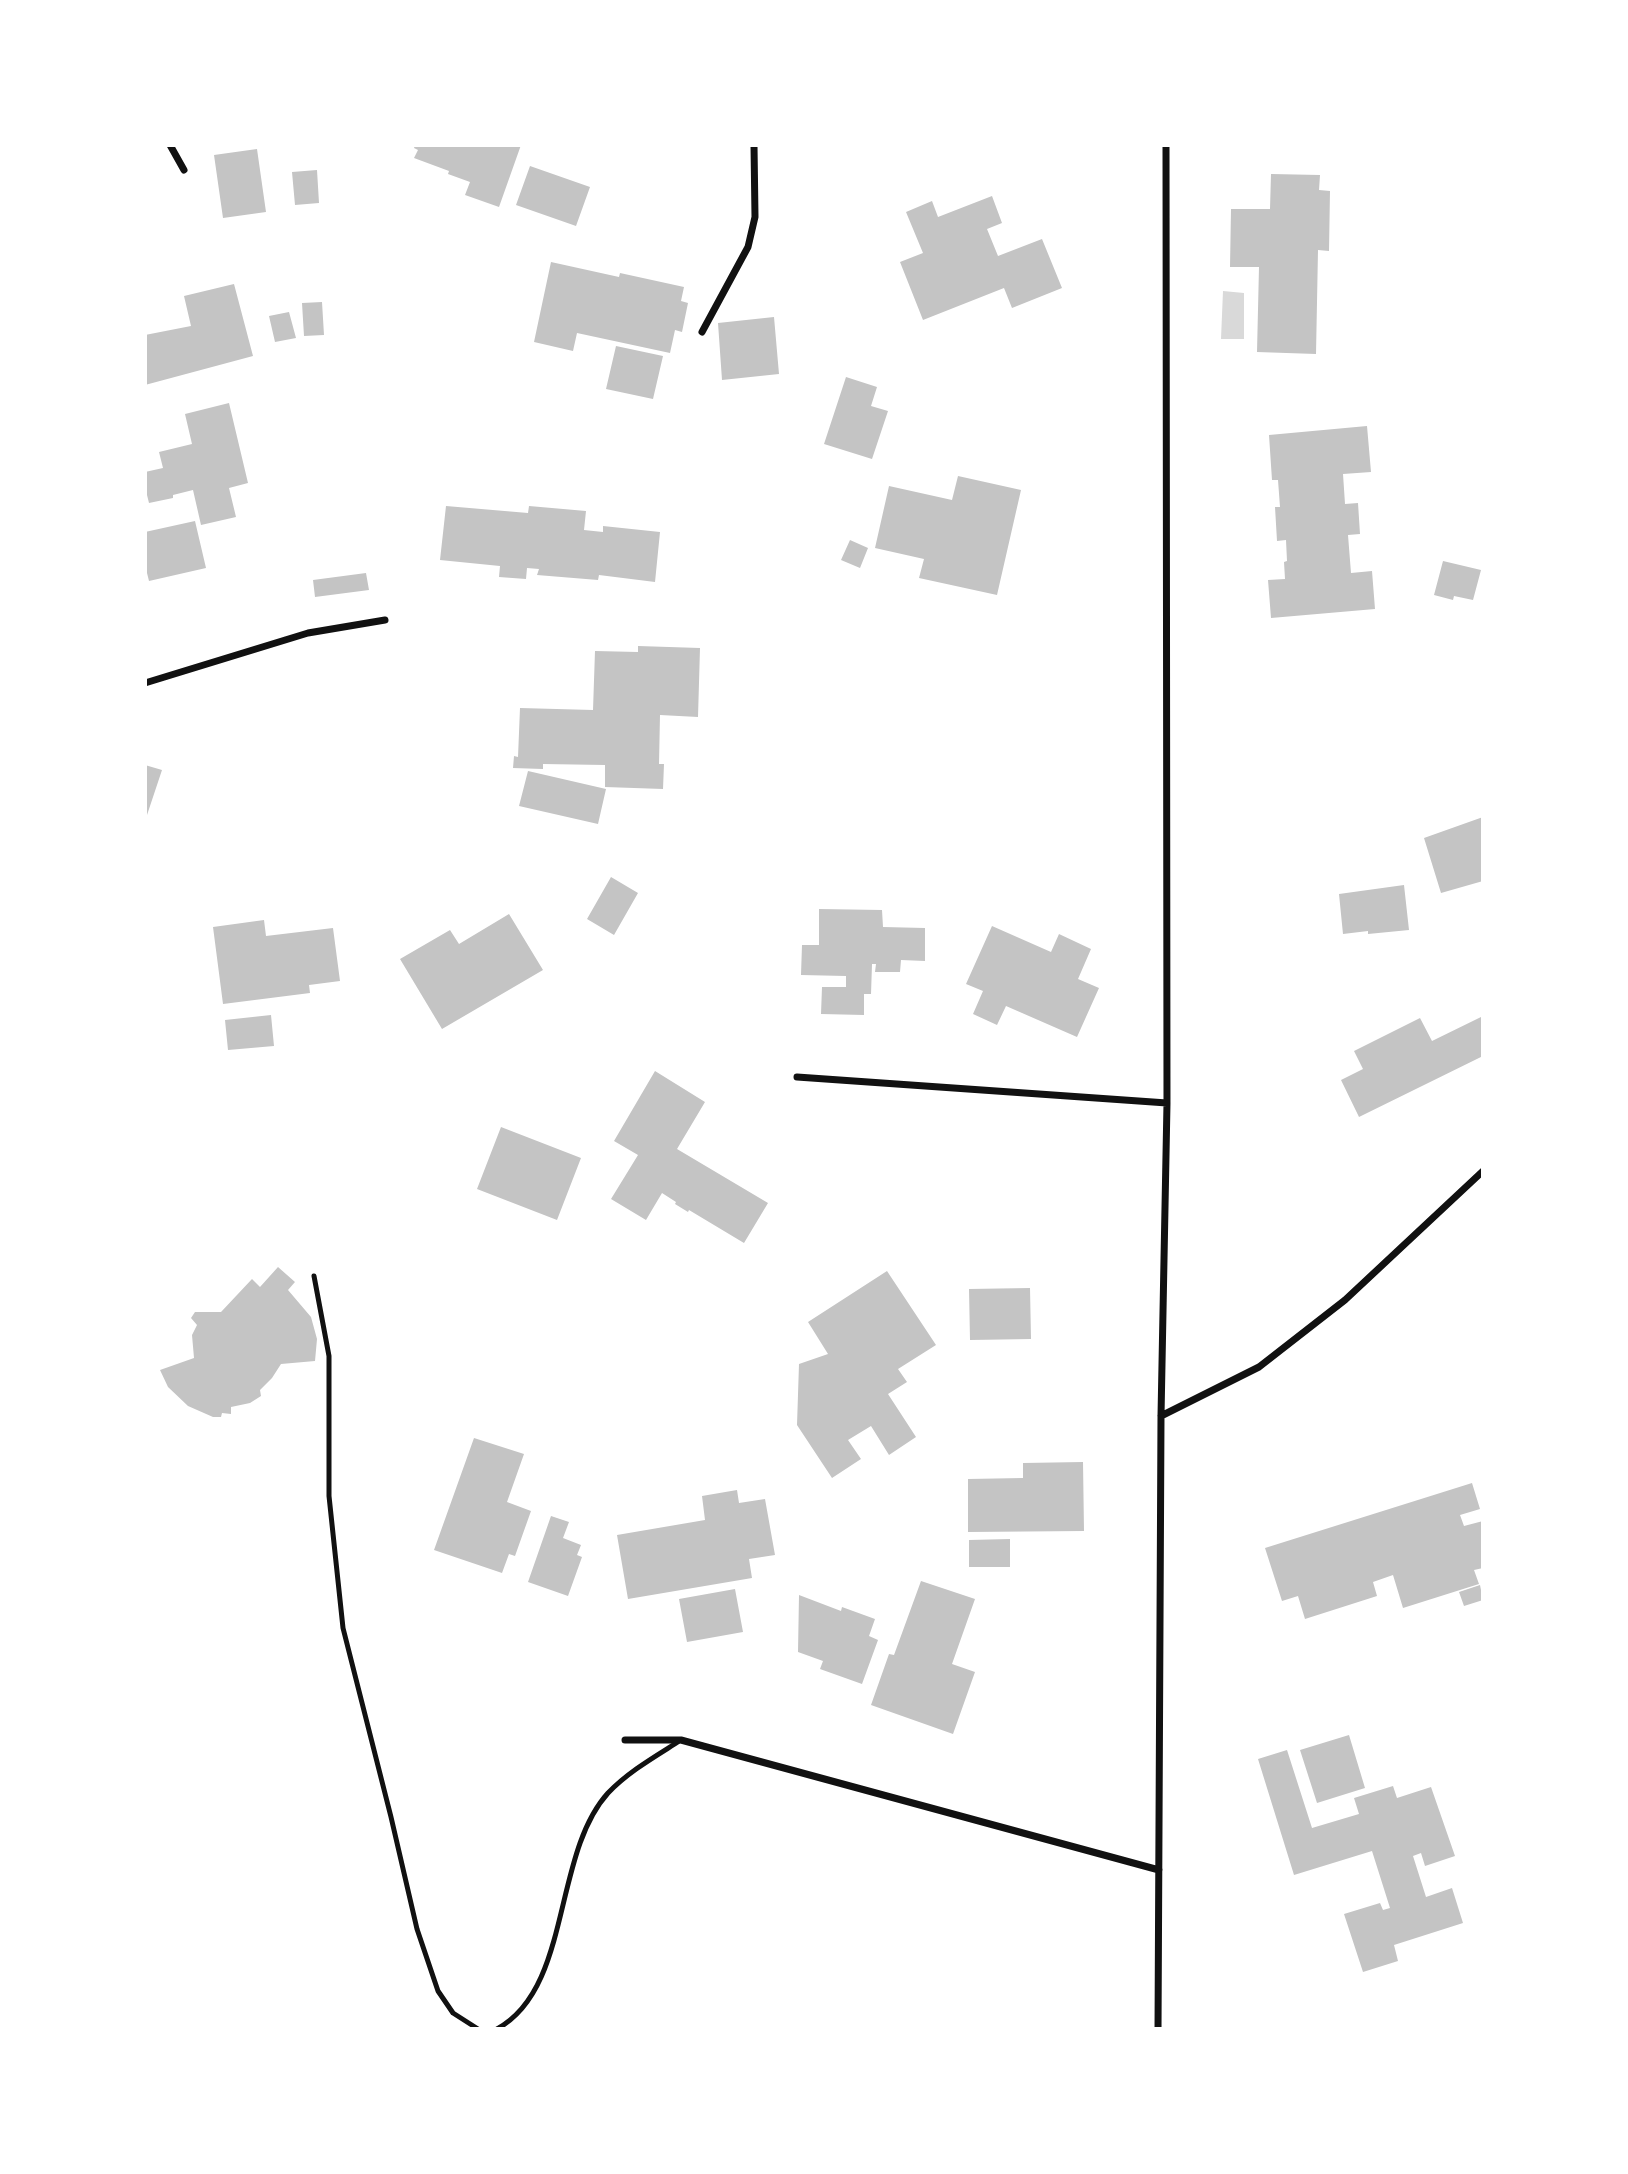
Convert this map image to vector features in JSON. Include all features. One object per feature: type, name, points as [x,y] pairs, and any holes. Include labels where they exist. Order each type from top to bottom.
[{"type":"street","points":[[170,145],[184,170]]},
{"type":"street","points":[[702,332],[748,247],[755,217],[754,145]]},
{"type":"street","points":[[1158,2029],[1160,1416],[1167,1103],[1166,145]]},
{"type":"street","points":[[145,683],[308,633],[385,620]]},
{"type":"street","points":[[797,1077],[1167,1103]]},
{"type":"street","points":[[1160,1416],[1259,1367],[1345,1300],[1483,1171]]},
{"type":"street","points":[[625,1740],[681,1740],[1159,1870]]},
{"type":"lane","points":[[314,1276],[328,1356],[329,1496],[343,1628],[417,1929],[438,1990],[453,2013],[478,2029]]},
{"type":"lane","points":[[497,2029],[514,2020],[543,1976],[586,1829],[607,1794],[638,1768],[681,1740]]},
{"type":"shaded area","points":[[1223,291],[1244,293],[1244,339],[1221,339]]},
{"type":"building","points":[[415,145],[521,145],[499,207],[465,195],[470,182],[414,158],[418,150],[414,148]]},
{"type":"building","points":[[257,149],[266,212],[223,218],[214,155]]},
{"type":"building","points":[[530,166],[590,187],[576,226],[516,205]]},
{"type":"building","points":[[317,170],[319,203],[295,205],[292,172]]},
{"type":"building","points":[[1271,174],[1320,175],[1319,190],[1330,191],[1329,251],[1318,250],[1316,354],[1257,352],[1259,267],[1230,267],[1231,209],[1270,209]]},
{"type":"building","points":[[992,196],[1002,223],[987,229],[998,256],[1042,239],[1062,288],[1012,308],[1004,288],[923,320],[900,262],[923,253],[906,212],[932,201],[938,217]]},
{"type":"building","points":[[551,262],[619,277],[620,273],[684,287],[681,301],[688,303],[682,332],[675,330],[670,353],[577,333],[573,351],[534,342]]},
{"type":"building","points":[[234,284],[253,356],[145,385],[145,335],[191,326],[184,296]]},
{"type":"building","points":[[322,302],[324,335],[304,336],[302,303]]},
{"type":"building","points":[[289,312],[296,338],[275,342],[269,316]]},
{"type":"building","points":[[774,317],[779,374],[722,380],[718,323]]},
{"type":"building","points":[[616,346],[663,356],[653,399],[606,389]]},
{"type":"building","points":[[846,377],[877,387],[871,406],[888,411],[872,459],[824,444]]},
{"type":"building","points":[[229,403],[248,483],[229,488],[236,517],[201,525],[193,490],[149,503],[145,472],[163,468],[159,452],[192,444],[185,414]]},
{"type":"building","points":[[1367,426],[1371,472],[1343,474],[1345,504],[1358,503],[1360,534],[1348,535],[1351,573],[1372,571],[1375,609],[1271,618],[1268,580],[1285,579],[1284,562],[1287,561],[1286,540],[1277,541],[1275,507],[1280,507],[1278,480],[1272,480],[1269,435]]},
{"type":"building","points":[[958,476],[1021,490],[997,595],[919,578],[924,559],[875,548],[889,486],[952,500]]},
{"type":"building","points":[[446,506],[528,513],[529,506],[586,511],[584,530],[603,532],[603,526],[660,532],[655,582],[599,575],[598,580],[537,575],[539,569],[527,568],[526,579],[499,577],[500,566],[440,560]]},
{"type":"building","points":[[195,521],[206,568],[149,581],[145,565],[145,532]]},
{"type":"building","points":[[850,540],[868,548],[860,568],[841,560]]},
{"type":"building","points":[[1443,561],[1481,570],[1473,600],[1454,596],[1453,600],[1434,595]]},
{"type":"building","points":[[366,573],[369,590],[315,597],[313,580]]},
{"type":"building","points":[[638,646],[700,648],[698,717],[660,715],[659,764],[664,764],[663,789],[605,787],[605,765],[543,764],[543,769],[513,768],[514,756],[518,757],[520,708],[593,710],[595,651],[638,652]]},
{"type":"building","points":[[145,765],[162,770],[146,818],[145,818]]},
{"type":"building","points":[[528,771],[606,789],[598,824],[519,806]]},
{"type":"building","points":[[1483,817],[1483,881],[1441,893],[1424,838]]},
{"type":"building","points":[[611,877],[638,893],[614,935],[587,919]]},
{"type":"building","points":[[1404,885],[1409,930],[1343,934],[1339,894]]},
{"type":"building","points":[[819,909],[882,910],[883,927],[925,928],[925,961],[901,960],[900,972],[875,972],[876,964],[872,964],[871,994],[864,994],[864,1015],[821,1014],[822,987],[846,987],[846,976],[801,975],[802,945],[819,945]]},
{"type":"building","points":[[509,914],[543,970],[442,1029],[400,959],[450,930],[459,944]]},
{"type":"building","points":[[264,920],[266,936],[333,928],[340,981],[309,985],[310,993],[223,1004],[213,927]]},
{"type":"building","points":[[992,926],[1051,952],[1059,934],[1091,949],[1078,979],[1099,988],[1077,1037],[1006,1006],[997,1025],[973,1014],[983,991],[966,984]]},
{"type":"building","points":[[271,1015],[274,1046],[228,1050],[225,1020]]},
{"type":"building","points":[[1481,1017],[1483,1056],[1359,1117],[1341,1080],[1363,1069],[1354,1051],[1420,1018],[1432,1041]]},
{"type":"building","points":[[655,1071],[705,1102],[677,1149],[768,1203],[744,1243],[689,1210],[688,1212],[662,1193],[646,1220],[611,1199],[638,1155],[614,1141]]},
{"type":"building","points":[[501,1127],[581,1158],[557,1220],[477,1189]]},
{"type":"building","points":[[278,1267],[295,1282],[288,1290],[311,1317],[317,1339],[315,1361],[281,1364],[260,1390],[261,1396],[250,1403],[231,1407],[231,1414],[222,1413],[221,1417],[213,1417],[188,1406],[168,1387],[160,1370],[194,1358],[192,1335],[197,1325],[191,1318],[195,1312],[221,1312],[252,1279],[260,1287]]},
{"type":"building","points":[[887,1271],[936,1345],[898,1369],[907,1382],[888,1394],[916,1437],[889,1455],[871,1426],[848,1440],[861,1459],[832,1478],[797,1425],[799,1364],[828,1354],[808,1322]]},
{"type":"building","points":[[1030,1288],[1031,1339],[970,1340],[969,1289]]},
{"type":"building","points":[[474,1438],[524,1454],[507,1502],[531,1511],[515,1556],[509,1554],[502,1573],[434,1550]]},
{"type":"building","points":[[1083,1462],[1084,1531],[968,1532],[968,1479],[1023,1478],[1023,1463]]},
{"type":"building","points":[[1472,1483],[1480,1509],[1460,1515],[1464,1526],[1483,1521],[1483,1568],[1474,1570],[1479,1584],[1403,1608],[1393,1575],[1373,1582],[1377,1596],[1305,1619],[1298,1596],[1282,1601],[1265,1548]]},
{"type":"building","points":[[737,1490],[739,1503],[765,1499],[775,1555],[749,1559],[752,1578],[628,1599],[617,1535],[705,1520],[702,1496]]},
{"type":"building","points":[[551,1516],[569,1522],[563,1538],[581,1545],[577,1555],[582,1557],[568,1596],[528,1582]]},
{"type":"building","points":[[1010,1539],[1010,1567],[969,1567],[969,1540]]},
{"type":"building","points":[[921,1581],[975,1599],[952,1664],[975,1672],[953,1734],[871,1705],[889,1654],[894,1655]]},
{"type":"building","points":[[1480,1585],[1483,1600],[1464,1606],[1459,1592]]},
{"type":"building","points":[[735,1589],[743,1632],[687,1642],[679,1599]]},
{"type":"building","points":[[799,1595],[841,1611],[842,1607],[875,1619],[869,1636],[878,1640],[862,1684],[820,1669],[823,1661],[798,1652]]},
{"type":"building","points":[[1349,1735],[1365,1788],[1317,1803],[1300,1750]]},
{"type":"building","points":[[1287,1750],[1312,1828],[1359,1814],[1354,1798],[1393,1786],[1397,1798],[1431,1787],[1455,1856],[1425,1866],[1421,1853],[1413,1856],[1426,1897],[1452,1888],[1463,1923],[1394,1945],[1398,1961],[1363,1972],[1344,1914],[1380,1903],[1383,1910],[1390,1908],[1372,1851],[1294,1875],[1258,1759]]}]
